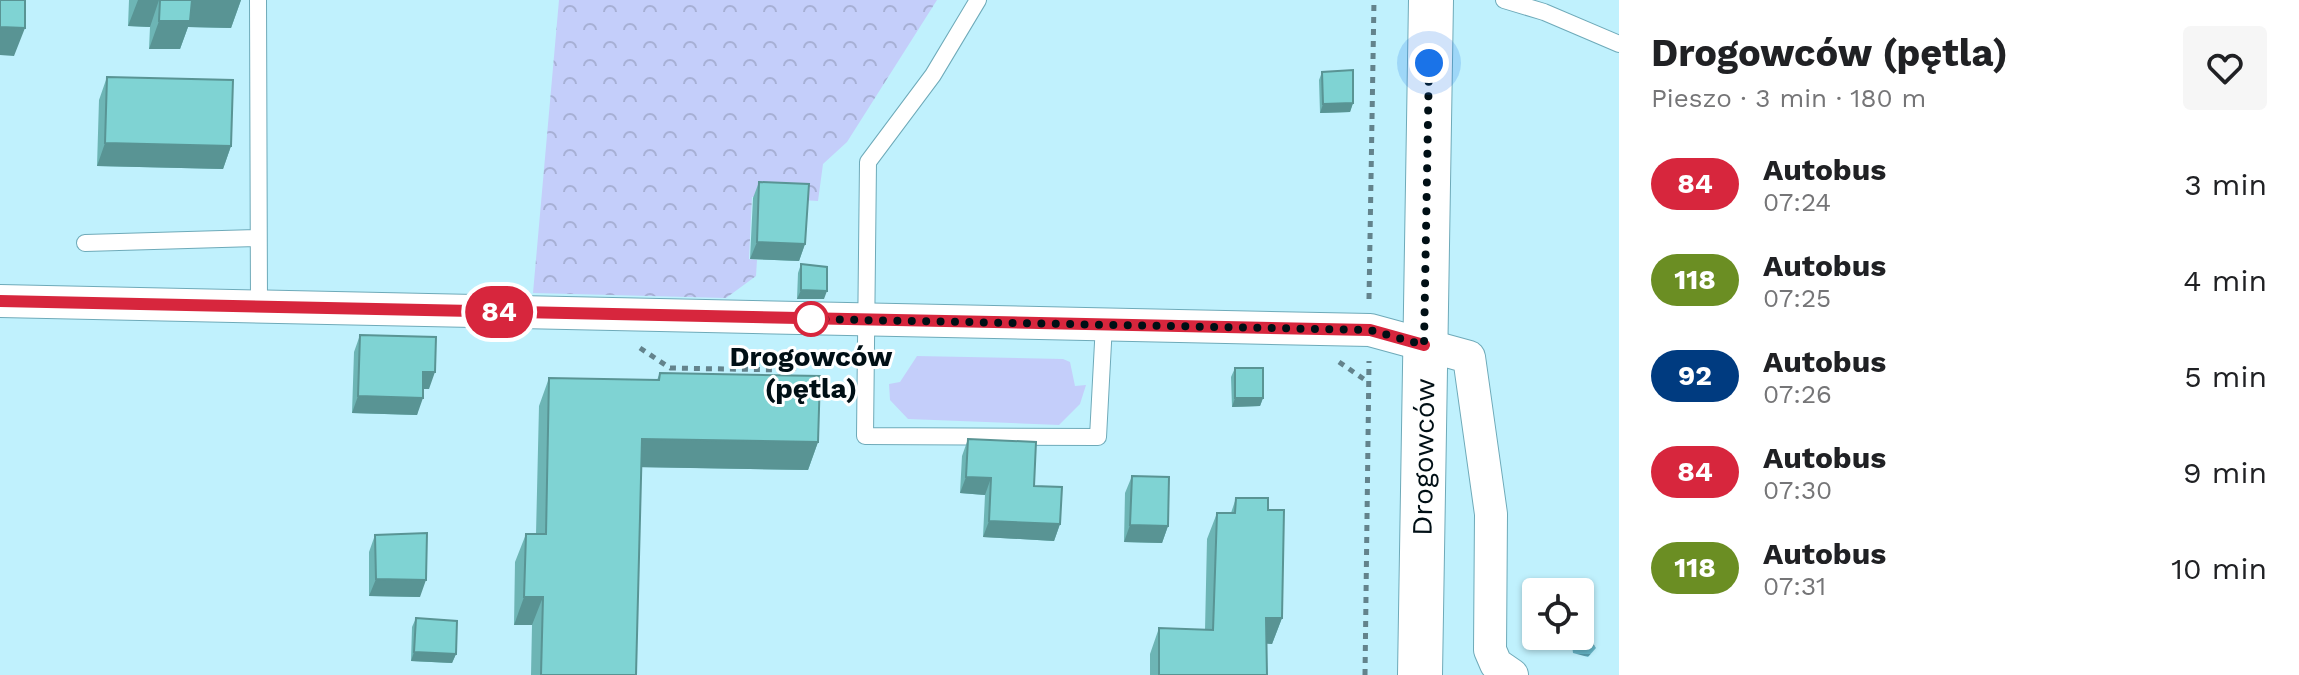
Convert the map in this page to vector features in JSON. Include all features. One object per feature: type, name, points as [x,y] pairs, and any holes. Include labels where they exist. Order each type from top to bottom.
[{"type":"main road","name":"Drogowców","points":[[1420,675],[1431,0]]},
{"type":"street","points":[[0,301],[1370,330],[1469,357],[1491,514],[1490,650],[1496,664],[1512,675]]},
{"type":"lane","points":[[258,0],[259,307]]},
{"type":"lane","points":[[978,0],[933,75],[868,162],[865,436],[1098,437],[1104,324]]},
{"type":"lane","points":[[1504,0],[1544,12],[1619,44]]},
{"type":"lane","points":[[85,243],[257,238]]},
{"type":"green space","points":[[559,0],[937,0],[847,142],[823,164],[818,201],[752,197],[749,259],[757,260],[756,276],[726,298],[533,293]]},
{"type":"green space","points":[[917,356],[1063,359],[1070,362],[1075,386],[1086,385],[1080,404],[1059,425],[908,419],[890,400],[889,384],[900,382]]},
{"type":"shaded area","points":[[1594,645],[1596,648],[1588,657],[1573,653],[1573,650],[1594,650]]},
{"type":"building","points":[[0,0],[25,0],[25,28],[0,27]]},
{"type":"building","points":[[160,0],[192,0],[190,21],[159,21]]},
{"type":"building","points":[[1353,70],[1353,103],[1323,104],[1322,72]]},
{"type":"building","points":[[107,77],[233,80],[231,146],[105,143]]},
{"type":"building","points":[[759,182],[809,184],[805,244],[757,242]]},
{"type":"building","points":[[801,264],[827,267],[827,291],[801,290]]},
{"type":"building","points":[[360,335],[436,337],[435,372],[423,372],[423,398],[358,396]]},
{"type":"building","points":[[1235,368],[1263,368],[1263,398],[1235,398]]},
{"type":"building","points":[[660,373],[820,376],[818,442],[642,439],[636,675],[541,675],[543,597],[524,597],[526,534],[546,534],[549,378],[659,380]]},
{"type":"building","points":[[968,439],[1036,442],[1034,486],[1062,487],[1060,524],[989,521],[991,478],[966,477]]},
{"type":"building","points":[[1132,476],[1169,477],[1168,526],[1130,525]]},
{"type":"building","points":[[1236,498],[1268,498],[1268,510],[1284,510],[1282,618],[1266,618],[1267,675],[1159,675],[1159,628],[1213,630],[1217,513],[1235,513]]},
{"type":"building","points":[[427,533],[426,580],[376,579],[375,535]]},
{"type":"building","points":[[416,618],[457,621],[456,654],[414,652]]},
{"type":"bus line","name":"84","points":[[0,301],[1370,330],[1424,345]]},
{"type":"place","name":"Drogowców (pętla)","points":[[811,319]]},
{"type":"route","points":[[811,319],[1370,330],[1424,345],[1429,63]]}]
